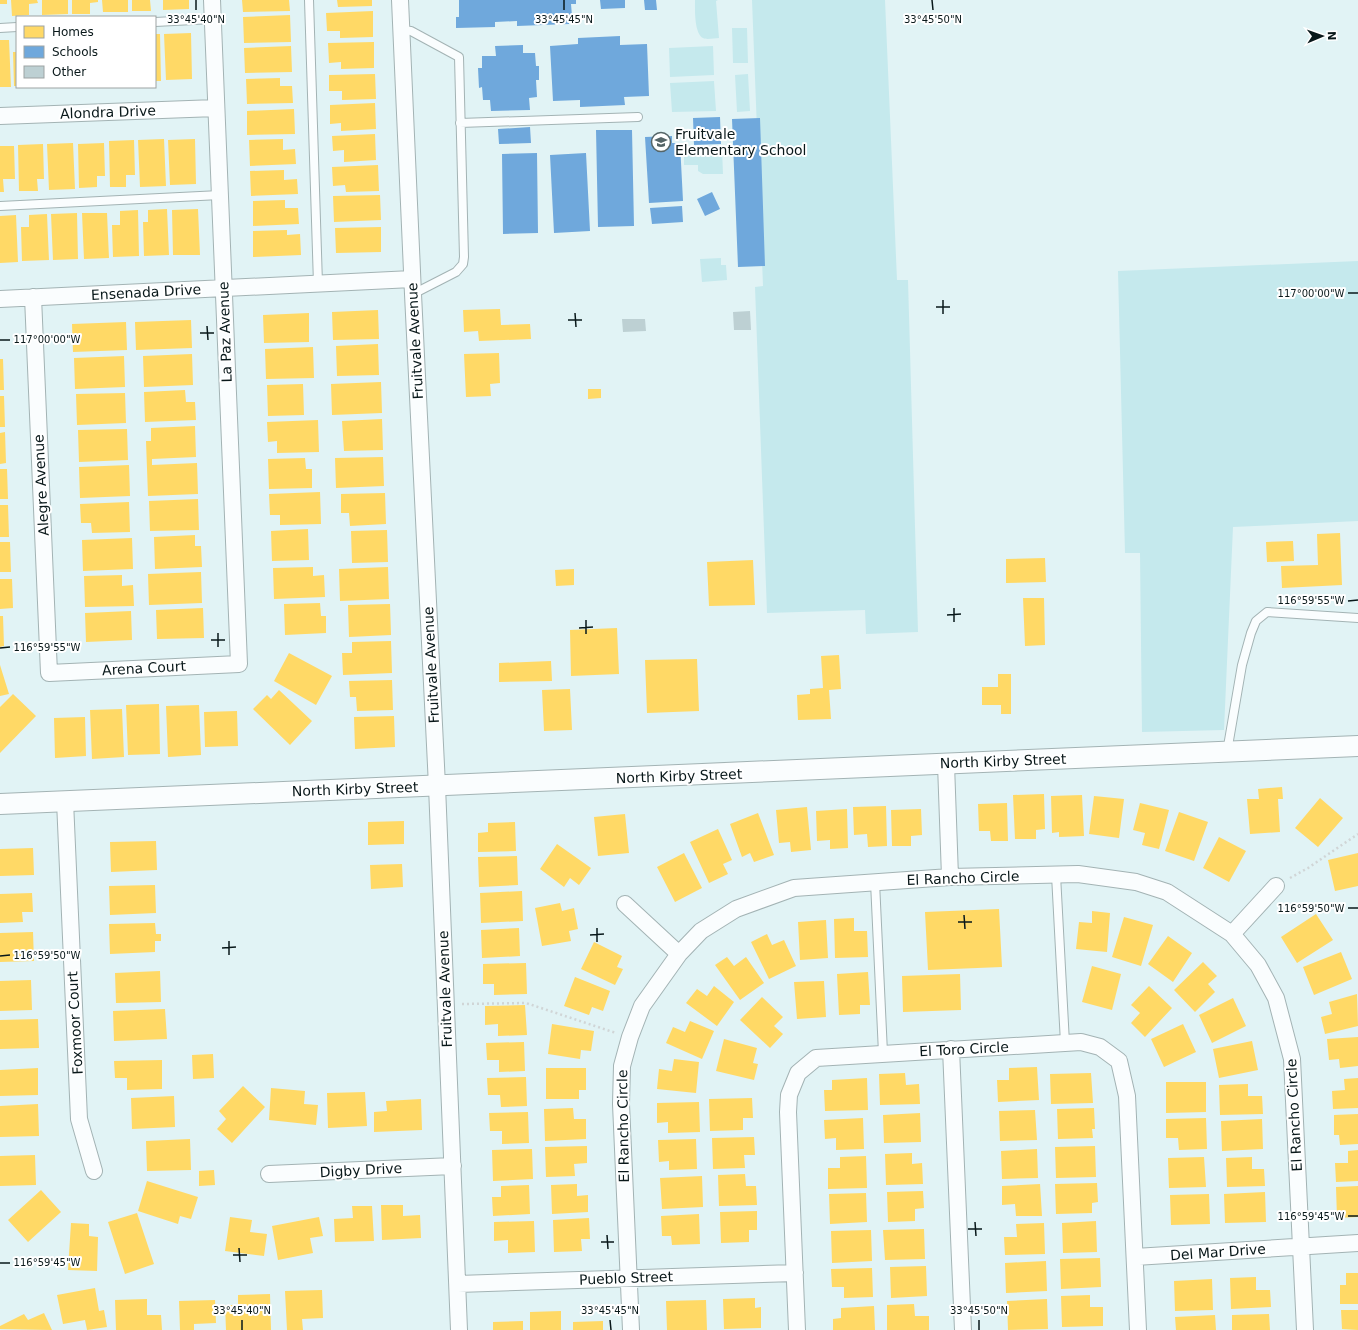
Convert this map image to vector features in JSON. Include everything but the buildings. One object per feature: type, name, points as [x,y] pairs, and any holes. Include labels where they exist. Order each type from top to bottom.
[{"type":"street","name":"La Paz Avenue","points":[[212,0],[238,664]]},
{"type":"street","name":"Fruitvale Avenue","points":[[400,0],[437,786],[459,1330]]},
{"type":"street","name":"Alondra Drive","points":[[0,116],[216,108]]},
{"type":"street","name":"Ensenada Drive","points":[[0,299],[318,284],[413,287]]},
{"type":"street","name":"Alegre Avenue","points":[[33,297],[50,673]]},
{"type":"street","name":"Arena Court","points":[[50,673],[238,664]]},
{"type":"street","name":"North Kirby Street","points":[[0,804],[1358,746]]},
{"type":"street","points":[[946,764],[950,877]]},
{"type":"street","name":"Foxmoor Court","points":[[65,801],[79,1119],[94,1171]]},
{"type":"street","name":"El Rancho Circle","points":[[631,1330],[621,1104],[622,1066],[630,1037],[642,1006],[679,954],[701,931],[736,909],[794,888],[950,877],[1078,874],[1136,882],[1167,892],[1232,934],[1258,965],[1276,998],[1292,1059],[1305,1330]]},
{"type":"street","points":[[1232,934],[1276,886]]},
{"type":"street","points":[[625,904],[679,954]]},
{"type":"street","name":"El Toro Circle","points":[[797,1330],[788,1112],[789,1095],[798,1074],[816,1058],[1081,1042],[1100,1046],[1119,1061],[1127,1096],[1138,1330]]},
{"type":"street","points":[[951,1049],[963,1330]]},
{"type":"street","name":"Digby Drive","points":[[269,1174],[453,1166]]},
{"type":"street","name":"Del Mar Drive","points":[[1134,1257],[1358,1243]]},
{"type":"street","name":"Pueblo Street","points":[[458,1284],[795,1273]]},
{"type":"lane","points":[[309,0],[318,284]]},
{"type":"lane","points":[[156,22],[213,19]]},
{"type":"lane","points":[[0,28],[16,27]]},
{"type":"lane","points":[[402,30],[411,30],[459,57],[463,264],[456,272],[413,287]]},
{"type":"lane","points":[[460,123],[638,117]]},
{"type":"lane","points":[[0,206],[220,195]]},
{"type":"lane","points":[[1227,752],[1242,665],[1256,621],[1267,612],[1358,618]]},
{"type":"lane","points":[[1056,875],[1065,1043]]},
{"type":"lane","points":[[875,882],[883,1053]]},
{"type":"path","points":[[1276,886],[1308,868],[1358,834]]},
{"type":"path","points":[[459,1004],[526,1002],[630,1037]]},
{"type":"shaded area","points":[[695,0],[718,0],[716,1],[719,38],[706,39],[700,35],[696,20]]},
{"type":"shaded area","points":[[752,0],[885,0],[897,280],[908,280],[918,632],[866,634],[865,610],[767,613],[755,287],[763,286]]},
{"type":"shaded area","points":[[732,28],[747,28],[748,63],[733,63]]},
{"type":"shaded area","points":[[713,46],[714,75],[670,77],[669,48]]},
{"type":"shaded area","points":[[748,74],[750,111],[737,112],[735,75]]},
{"type":"shaded area","points":[[714,81],[716,111],[672,112],[670,83]]},
{"type":"shaded area","points":[[722,149],[723,174],[703,174],[698,171],[698,165],[684,165],[684,151]]},
{"type":"shaded area","points":[[721,258],[721,265],[726,265],[727,280],[702,282],[700,259]]},
{"type":"shaded area","points":[[1358,261],[1358,521],[1233,527],[1224,730],[1142,732],[1140,553],[1125,553],[1118,271]]},
{"type":"place","name":"Fruitvale Elementary School","points":[[661,142]]}]
